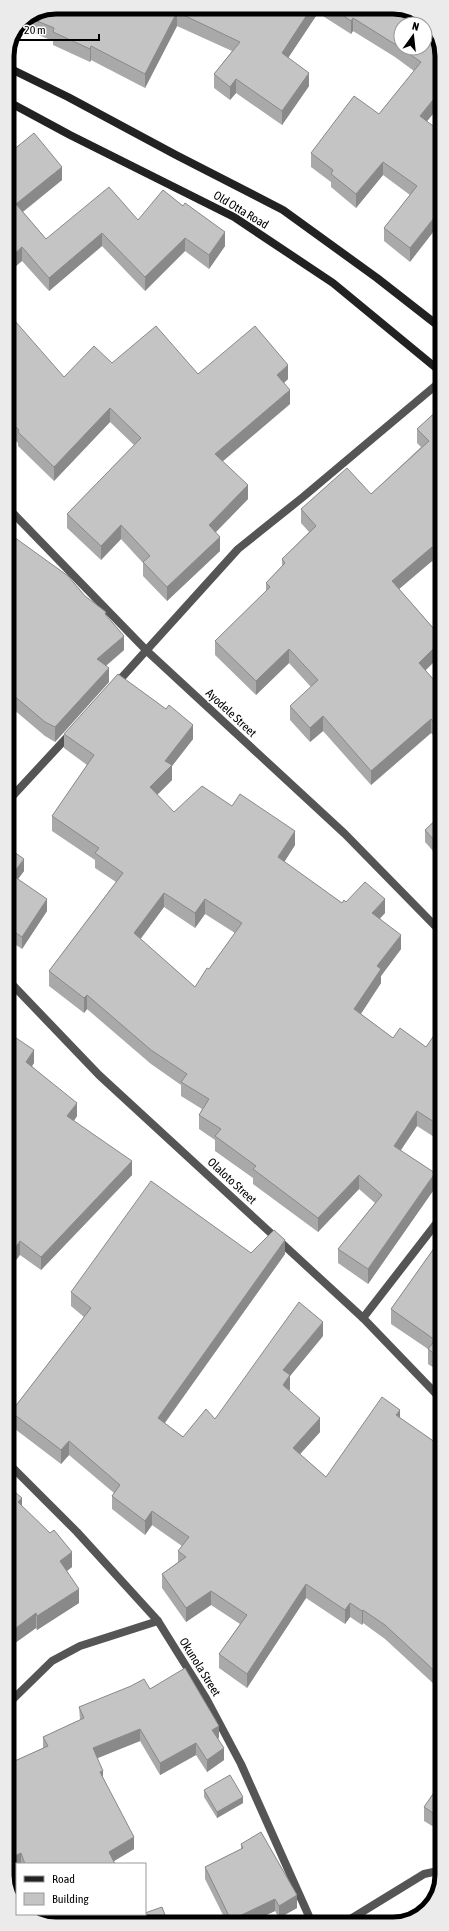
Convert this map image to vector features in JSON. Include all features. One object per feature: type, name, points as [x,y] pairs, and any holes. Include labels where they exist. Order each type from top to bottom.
[{"type":"street","name":"Old Otta Road","points":[[14,70],[68,97],[283,210],[377,278],[435,323]]},
{"type":"street","name":"Old Otta Road","points":[[14,105],[70,135],[234,217],[333,283],[435,367]]},
{"type":"street","points":[[109,692],[238,549],[303,497],[435,386]]},
{"type":"street","name":"Ayodele Street","points":[[14,514],[147,651],[345,834],[435,926]]},
{"type":"street","points":[[14,794],[77,727]]},
{"type":"street","name":"Olaloto Street","points":[[14,985],[99,1075],[363,1318],[435,1393]]},
{"type":"street","points":[[363,1318],[435,1225]]},
{"type":"street","name":"Okunola Street","points":[[14,1469],[77,1532],[158,1622],[206,1698],[241,1764],[307,1917]]},
{"type":"street","points":[[14,1698],[52,1661],[80,1646],[158,1622]]},
{"type":"street","points":[[354,1917],[424,1874],[435,1872]]},
{"type":"building","points":[[56,14],[176,14],[145,74],[91,46],[90,49],[53,32],[54,28],[35,20],[40,17]]},
{"type":"building","points":[[181,14],[307,14],[282,53],[309,73],[282,111],[236,79],[230,87],[214,74],[240,42]]},
{"type":"building","points":[[341,14],[396,14],[405,16],[393,16],[393,43],[353,18],[351,21]]},
{"type":"building","points":[[433,43],[435,56],[435,97],[420,116],[435,127],[435,217],[410,248],[384,228],[417,186],[383,162],[356,194],[331,174],[333,170],[311,153],[354,96],[379,114],[421,62],[412,56],[433,56]]},
{"type":"building","points":[[34,133],[62,167],[16,204],[46,239],[109,187],[138,220],[163,190],[183,206],[185,203],[225,232],[209,255],[185,238],[145,277],[102,233],[49,278],[22,247],[14,254],[14,149]]},
{"type":"building","points":[[15,321],[64,377],[94,346],[112,363],[156,326],[198,374],[255,326],[288,365],[277,375],[290,390],[215,454],[248,485],[209,525],[220,537],[167,587],[143,562],[150,556],[121,525],[101,546],[67,514],[141,438],[110,408],[54,467],[18,432],[19,430],[14,425]]},
{"type":"building","points":[[435,412],[435,551],[432,547],[392,581],[435,630],[435,647],[419,663],[435,681],[435,723],[431,719],[371,771],[323,716],[310,728],[290,706],[318,680],[289,649],[256,681],[215,641],[270,587],[266,583],[285,563],[282,559],[316,526],[301,509],[347,468],[371,494],[429,441],[417,429]]},
{"type":"building","points":[[14,537],[68,576],[85,596],[106,612],[105,614],[124,636],[97,659],[109,668],[55,727],[45,722],[14,696]]},
{"type":"building","points":[[118,674],[166,709],[169,705],[193,725],[165,761],[172,765],[150,787],[174,812],[202,786],[232,806],[240,794],[295,831],[278,857],[342,903],[344,900],[346,902],[365,882],[385,899],[372,913],[401,935],[377,966],[381,969],[354,1009],[393,1038],[400,1028],[426,1047],[435,1034],[435,1123],[417,1111],[394,1146],[435,1173],[368,1269],[338,1249],[382,1195],[359,1175],[318,1218],[253,1169],[256,1166],[215,1136],[221,1129],[199,1115],[209,1099],[181,1082],[187,1074],[151,1050],[87,995],[84,998],[49,971],[123,873],[95,853],[99,848],[52,816],[94,755],[64,734]],"holes":[[[164,893],[195,913],[205,899],[242,923],[209,969],[207,968],[195,987],[134,933]]]},
{"type":"building","points":[[435,821],[435,841],[425,830]]},
{"type":"building","points":[[14,852],[24,859],[14,872]]},
{"type":"building","points":[[14,876],[47,899],[22,937],[14,932]]},
{"type":"building","points":[[14,1037],[34,1050],[26,1062],[77,1103],[67,1116],[132,1161],[41,1257],[20,1241],[14,1250]]},
{"type":"building","points":[[151,1181],[251,1253],[274,1230],[285,1240],[158,1418],[183,1437],[206,1409],[215,1419],[299,1302],[323,1322],[283,1370],[290,1375],[283,1385],[320,1418],[293,1448],[326,1477],[382,1397],[400,1410],[396,1415],[435,1442],[435,1671],[385,1625],[363,1610],[362,1611],[350,1603],[345,1610],[306,1584],[247,1674],[219,1654],[247,1615],[211,1591],[186,1608],[162,1574],[186,1557],[178,1551],[189,1537],[152,1511],[145,1521],[112,1496],[120,1485],[69,1441],[61,1450],[14,1414],[14,1408],[91,1308],[71,1292]]},
{"type":"building","points":[[435,1247],[435,1340],[391,1309]]},
{"type":"building","points":[[435,1340],[435,1354],[428,1349]]},
{"type":"building","points":[[14,1491],[22,1498],[18,1502],[50,1533],[54,1530],[72,1552],[60,1561],[79,1589],[37,1616],[36,1613],[14,1630]]},
{"type":"building","points":[[185,1668],[219,1726],[212,1730],[224,1748],[207,1760],[196,1743],[160,1763],[140,1729],[93,1748],[103,1771],[100,1772],[134,1837],[109,1852],[114,1863],[25,1863],[21,1853],[14,1856],[14,1761],[48,1746],[43,1737],[84,1718],[79,1707],[131,1686],[144,1679],[150,1689]]},
{"type":"building","points":[[230,1775],[243,1797],[217,1812],[204,1790]]},
{"type":"building","points":[[435,1791],[435,1814],[424,1807]]},
{"type":"building","points":[[261,1832],[297,1895],[279,1906],[275,1899],[237,1917],[230,1917],[205,1867],[243,1848],[241,1844]]},
{"type":"building","points":[[162,1907],[166,1917],[113,1917],[118,1915],[146,1915],[146,1913]]}]
